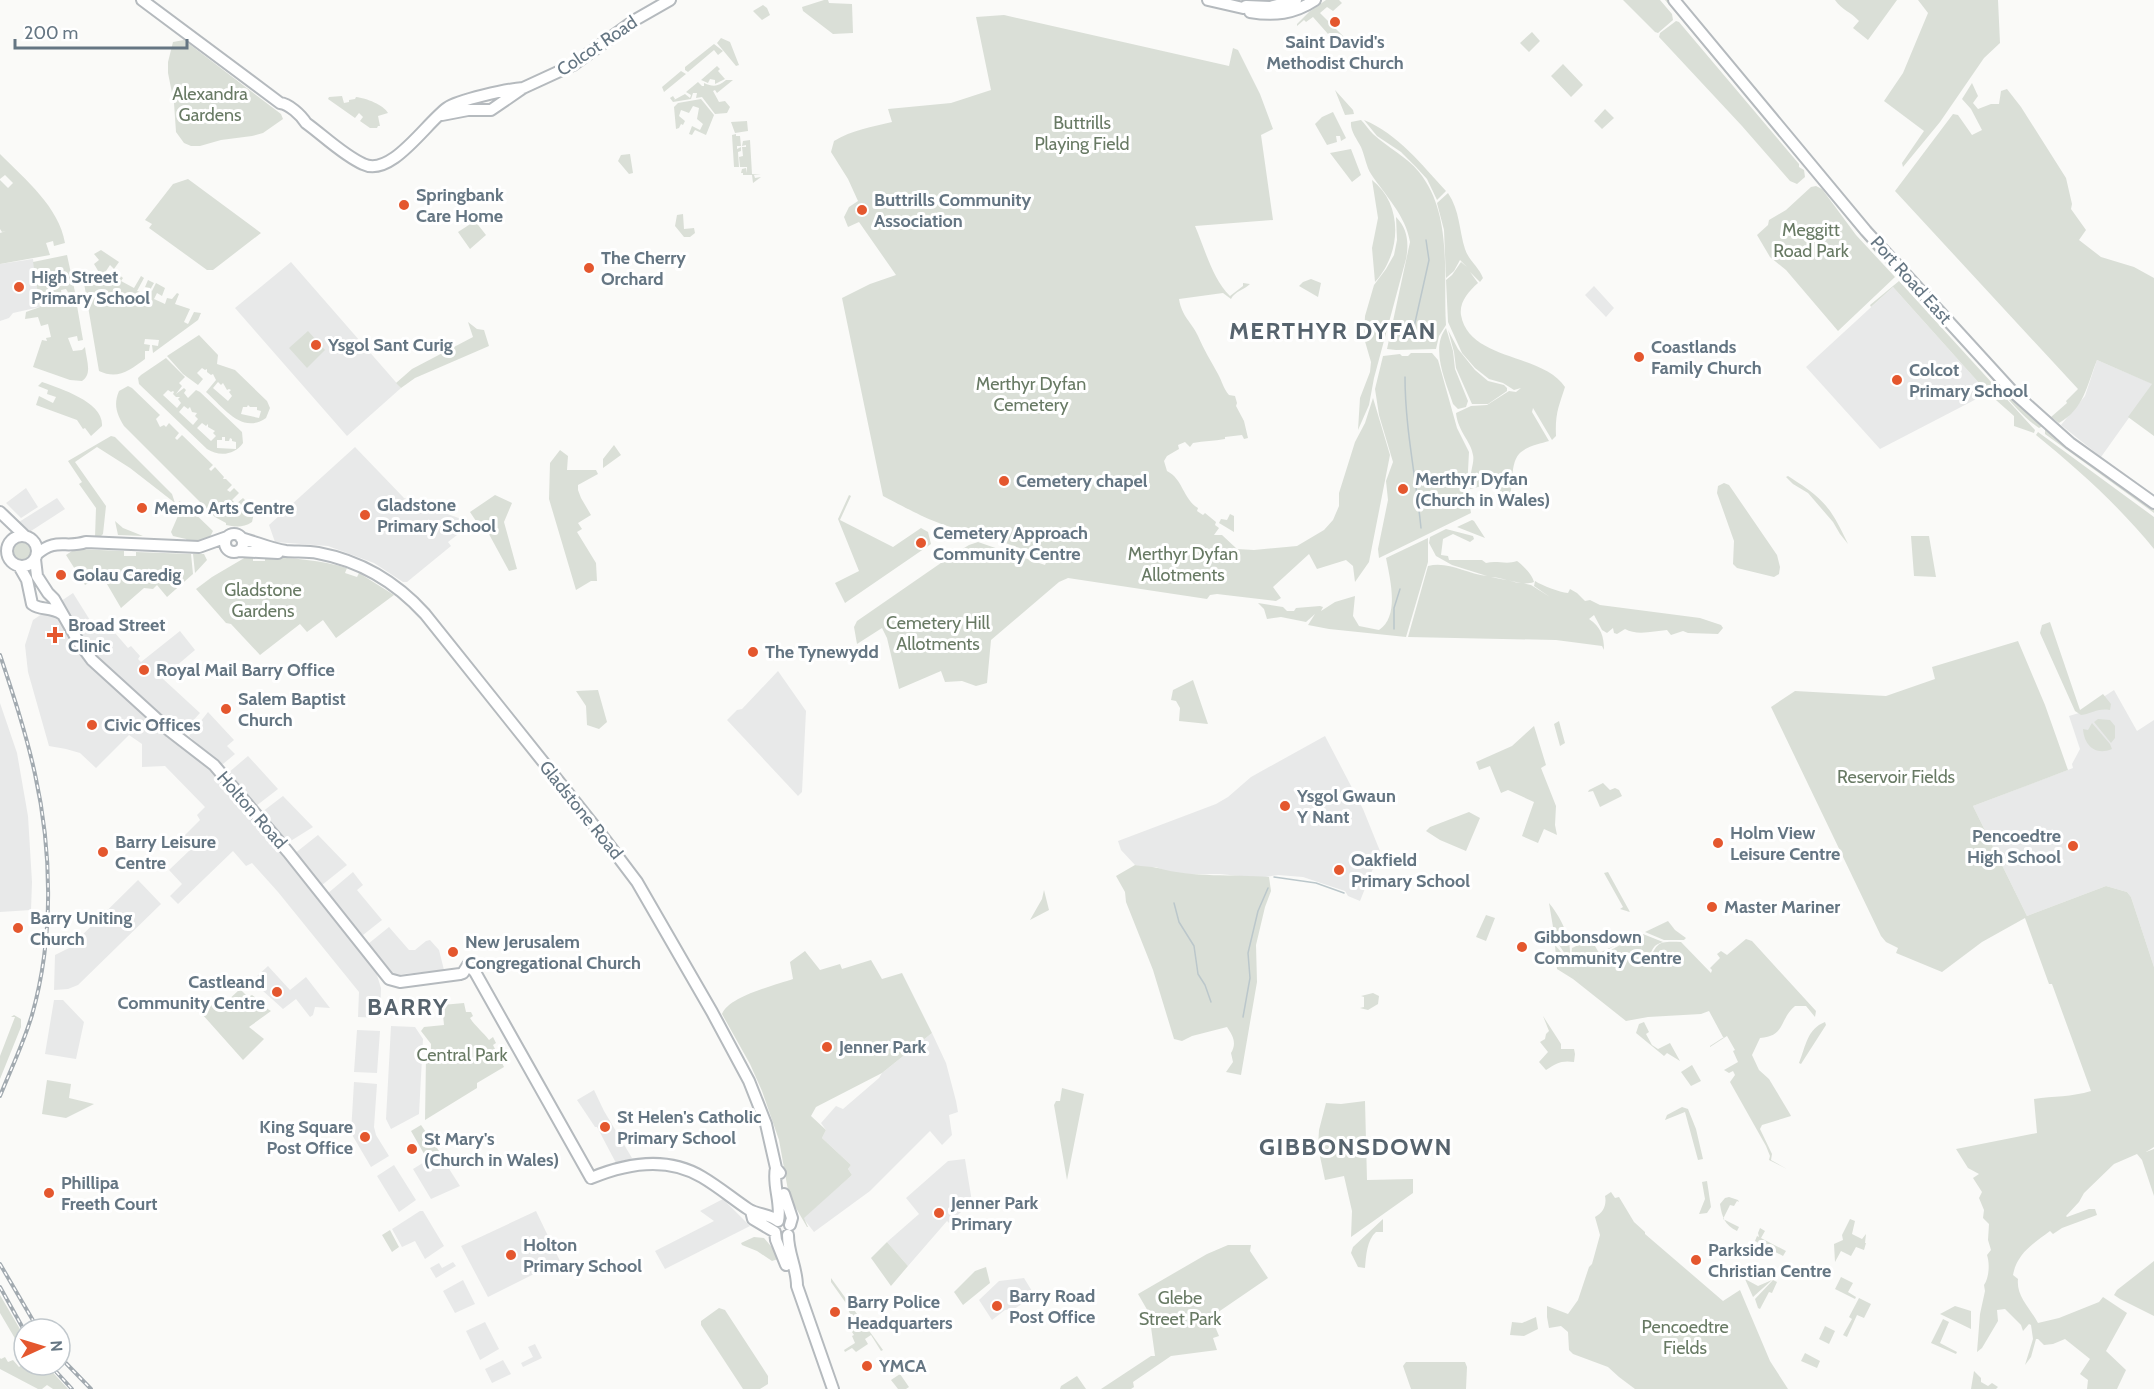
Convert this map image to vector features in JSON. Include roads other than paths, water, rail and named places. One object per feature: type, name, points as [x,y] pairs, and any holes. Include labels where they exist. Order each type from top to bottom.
[{"type":"main road","name":"Colcot Road","points":[[142,0],[280,103],[281,107],[358,160],[387,157],[390,159],[404,151],[432,121],[453,105],[523,88]]},
{"type":"main road","name":"Colcot Road","points":[[440,115],[482,109],[489,111],[523,88],[564,70],[635,20],[670,0]]},
{"type":"main road","points":[[1208,0],[1243,8],[1244,11],[1278,15],[1299,9],[1315,0]]},
{"type":"main road","points":[[1243,8],[1246,6],[1270,7],[1296,0]]},
{"type":"main road","name":"Port Road East","points":[[1674,0],[1866,231],[2013,392],[2070,443],[2154,503]]},
{"type":"main road","points":[[482,109],[480,102],[485,96],[493,99],[494,106]]},
{"type":"main road","points":[[0,514],[36,545],[36,556],[28,565],[19,566]]},
{"type":"main road","points":[[0,514],[6,532],[7,555],[26,576],[32,604],[36,608],[51,608],[62,614]]},
{"type":"main road","points":[[235,534],[242,538],[243,545],[233,551],[225,545],[227,537],[235,534]]},
{"type":"main road","points":[[8,544],[15,537],[27,537]]},
{"type":"main road","name":"Gladstone Road","points":[[27,537],[80,539],[86,542]]},
{"type":"main road","name":"Gladstone Road","points":[[36,556],[44,548],[55,543],[80,544],[86,542],[199,547],[227,537]]},
{"type":"main road","name":"Gladstone Road","points":[[242,538],[283,551],[318,553],[350,562],[379,576],[408,597],[425,614],[637,882],[743,1071],[766,1124],[776,1168],[780,1204],[776,1240],[791,1279],[797,1286]]},
{"type":"main road","name":"Gladstone Road","points":[[199,547],[203,550],[277,553],[283,551]]},
{"type":"main road","name":"Holton Road","points":[[36,556],[36,572],[84,650],[96,664],[170,731],[213,765],[288,852],[386,976],[393,981],[400,982],[460,974],[468,965],[479,976],[591,1178],[634,1165],[675,1166],[703,1178],[751,1211],[773,1217],[776,1227]]},
{"type":"main road","points":[[42,608],[48,604],[48,593]]},
{"type":"main road","name":"Gladstone Road","points":[[776,1168],[780,1173],[785,1201],[792,1218],[788,1248],[797,1277],[797,1286],[833,1389]]},
{"type":"main road","points":[[776,1227],[785,1220],[789,1230]]},
{"type":"waterway","points":[[1414,327],[1429,260],[1426,240]]},
{"type":"waterway","points":[[1405,377],[1409,434],[1421,528]]},
{"type":"waterway","points":[[1394,629],[1394,608],[1400,589]]},
{"type":"waterway","points":[[1274,877],[1316,883],[1344,893]]},
{"type":"waterway","points":[[1243,1017],[1250,978],[1248,953],[1258,911],[1268,888]]},
{"type":"waterway","points":[[1174,903],[1179,922],[1194,946],[1198,974],[1211,1002]]},
{"type":"railway","points":[[0,655],[23,729],[41,803],[48,894],[44,956],[39,986],[29,1025],[0,1096]]},
{"type":"railway","points":[[0,1264],[31,1317]]},
{"type":"railway","points":[[0,1287],[17,1317]]},
{"type":"railway","points":[[72,1369],[91,1389]]},
{"type":"railway","points":[[61,1377],[72,1389]]},
{"type":"place","name":"Saint David's Methodist Church","points":[[1335,22]]},
{"type":"place","name":"Springbank Care Home","points":[[404,205]]},
{"type":"place","name":"Buttrills Community Association","points":[[862,210]]},
{"type":"place","name":"The Cherry Orchard","points":[[589,268]]},
{"type":"place","name":"High Street Primary School","points":[[19,287]]},
{"type":"place","name":"Ysgol Sant Curig","points":[[316,345]]},
{"type":"place","name":"Coastlands Family Church","points":[[1639,357]]},
{"type":"place","name":"Colcot Primary School","points":[[1897,380]]},
{"type":"place","name":"Cemetery chapel","points":[[1004,481]]},
{"type":"place","name":"Merthyr Dyfan (Church in Wales)","points":[[1403,489]]},
{"type":"place","name":"Memo Arts Centre","points":[[142,508]]},
{"type":"place","name":"Gladstone Primary School","points":[[365,515]]},
{"type":"place","name":"Cemetery Approach Community Centre","points":[[921,543]]},
{"type":"place","name":"Golau Caredig","points":[[61,575]]},
{"type":"place","name":"Broad Street Clinic","points":[[55,635]]},
{"type":"place","name":"The Tynewydd","points":[[753,652]]},
{"type":"place","name":"Royal Mail Barry Office","points":[[144,670]]},
{"type":"place","name":"Salem Baptist Church","points":[[226,709]]},
{"type":"place","name":"Civic Offices","points":[[92,725]]},
{"type":"place","name":"Ysgol Gwaun Y Nant","points":[[1285,806]]},
{"type":"place","name":"Holm View Leisure Centre","points":[[1718,843]]},
{"type":"place","name":"Pencoedtre High School","points":[[2073,846]]},
{"type":"place","name":"Barry Leisure Centre","points":[[103,852]]},
{"type":"place","name":"Oakfield Primary School","points":[[1339,870]]},
{"type":"place","name":"Master Mariner","points":[[1712,907]]},
{"type":"place","name":"Barry Uniting Church","points":[[18,928]]},
{"type":"place","name":"Gibbonsdown Community Centre","points":[[1522,947]]},
{"type":"place","name":"New Jerusalem Congregational Church","points":[[453,952]]},
{"type":"place","name":"Castleand Community Centre","points":[[277,992]]},
{"type":"place","name":"Jenner Park","points":[[827,1047]]},
{"type":"place","name":"St Helen's Catholic Primary School","points":[[605,1127]]},
{"type":"place","name":"King Square Post Office","points":[[365,1137]]},
{"type":"place","name":"St Mary's (Church in Wales)","points":[[412,1149]]},
{"type":"place","name":"Phillipa Freeth Court","points":[[49,1193]]},
{"type":"place","name":"Jenner Park Primary","points":[[939,1213]]},
{"type":"place","name":"Holton Primary School","points":[[511,1255]]},
{"type":"place","name":"Parkside Christian Centre","points":[[1696,1260]]},
{"type":"place","name":"Barry Road Post Office","points":[[997,1306]]},
{"type":"place","name":"Barry Police Headquarters","points":[[835,1312]]},
{"type":"place","name":"YMCA","points":[[867,1366]]},
{"type":"district","name":"MERTHYR DYFAN","points":[[1333,330]]},
{"type":"district","name":"BARRY","points":[[408,1006]]},
{"type":"district","name":"GIBBONSDOWN","points":[[1356,1146]]},
{"type":"park label","name":"Alexandra Gardens","points":[[210,104]]},
{"type":"park label","name":"Buttrills Playing Field","points":[[1082,133]]},
{"type":"park label","name":"Meggitt Road Park","points":[[1811,240]]},
{"type":"park label","name":"Merthyr Dyfan Cemetery","points":[[1031,394]]},
{"type":"park label","name":"Merthyr Dyfan Allotments","points":[[1183,564]]},
{"type":"park label","name":"Gladstone Gardens","points":[[263,600]]},
{"type":"park label","name":"Cemetery Hill Allotments","points":[[938,633]]},
{"type":"park label","name":"Reservoir Fields","points":[[1896,777]]},
{"type":"park label","name":"Central Park","points":[[462,1055]]},
{"type":"park label","name":"Glebe Street Park","points":[[1180,1308]]},
{"type":"park label","name":"Pencoedtre Fields","points":[[1685,1337]]}]
